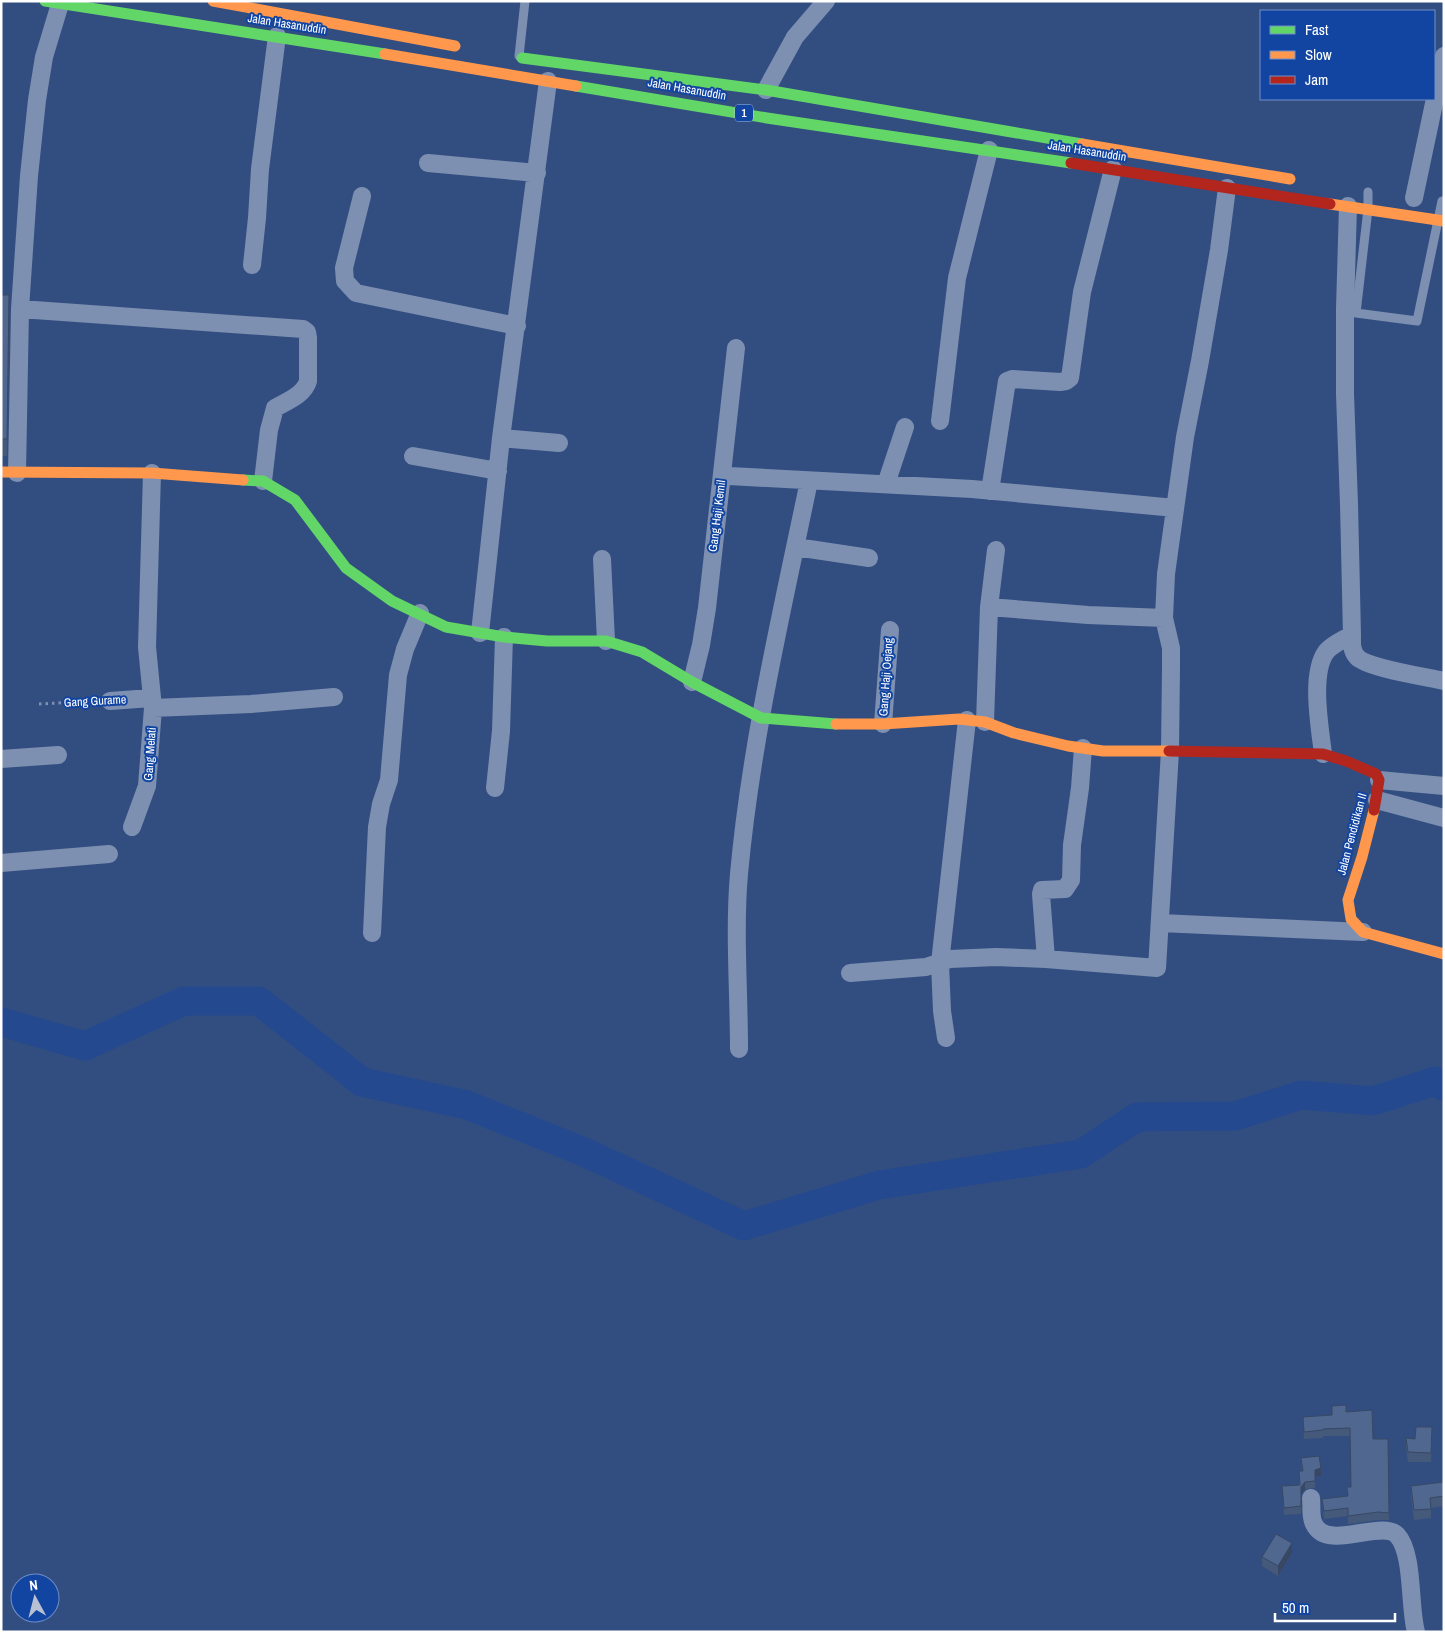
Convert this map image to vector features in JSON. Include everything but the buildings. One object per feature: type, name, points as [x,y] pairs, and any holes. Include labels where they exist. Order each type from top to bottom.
[{"type":"main road","name":"Jalan Hasanuddin","points":[[214,1],[462,47]]},
{"type":"main road","name":"Jalan Hasanuddin","points":[[53,2],[673,100],[767,118],[1113,168],[1227,188],[1441,220]]},
{"type":"main road","name":"Jalan Hasanuddin","points":[[514,57],[766,90],[1300,181]]},
{"type":"main road","points":[[9,472],[152,473],[263,481],[295,500],[316,525],[346,568],[392,601],[446,627],[547,642],[606,641],[642,652],[692,682],[761,718]]},
{"type":"main road","name":"Jalan Pendidikan II","points":[[761,718],[823,724],[883,724],[959,719],[985,722],[1014,733],[1103,751],[1170,750],[1323,754],[1346,760],[1376,774],[1379,780],[1377,800],[1348,900],[1351,919],[1363,932]]},
{"type":"main road","points":[[1363,932],[1444,954]]},
{"type":"street","points":[[766,90],[795,37],[826,1]]},
{"type":"street","points":[[9,472],[28,176],[37,100],[53,2]]},
{"type":"street","points":[[252,265],[258,218],[260,169],[277,36]]},
{"type":"street","points":[[1427,199],[1444,56]]},
{"type":"street","points":[[480,633],[502,438],[548,81]]},
{"type":"street","points":[[940,421],[957,278],[989,150]]},
{"type":"street","points":[[428,163],[537,173]]},
{"type":"street","points":[[990,491],[1007,381],[1012,379],[1066,382],[1070,378],[1082,292],[1113,168]]},
{"type":"street","points":[[850,973],[926,967],[950,959],[996,957],[1157,968],[1170,750],[1171,648],[1164,618],[1166,574],[1185,437],[1219,250],[1227,188]]},
{"type":"street","points":[[362,196],[344,268],[345,281],[356,294],[516,326]]},
{"type":"street","points":[[1348,206],[1345,394],[1352,651],[1358,659],[1377,666],[1444,680]]},
{"type":"street","points":[[20,309],[303,329],[307,332],[308,338],[308,381],[299,394],[275,408],[269,430],[263,481]]},
{"type":"street","name":"Gang Haji Kemil","points":[[692,682],[701,645],[736,348]]},
{"type":"street","points":[[886,484],[905,427]]},
{"type":"street","points":[[502,438],[559,443]]},
{"type":"street","points":[[412,456],[498,471]]},
{"type":"street","name":"Gang Melati","points":[[132,827],[147,786],[152,703],[147,647],[152,473]]},
{"type":"street","points":[[722,474],[729,476],[990,491],[1175,508]]},
{"type":"street","points":[[740,1049],[739,875],[761,718],[809,481]]},
{"type":"street","points":[[796,547],[869,558]]},
{"type":"street","points":[[985,722],[989,607],[996,550]]},
{"type":"street","points":[[602,559],[606,641]]},
{"type":"street","points":[[989,607],[1088,615],[1164,618]]},
{"type":"street","points":[[372,933],[377,827],[381,804],[389,780],[398,675],[405,649],[420,613]]},
{"type":"street","name":"Gang Haji Oejang","points":[[883,724],[890,630]]},
{"type":"street","points":[[1323,754],[1317,699],[1319,668],[1326,651],[1352,635]]},
{"type":"street","points":[[495,788],[501,731],[504,637]]},
{"type":"street","name":"Gang Gurame","points":[[110,701],[251,704],[334,697]]},
{"type":"street","points":[[946,1038],[942,1011],[940,963],[967,720]]},
{"type":"street","points":[[1046,959],[1041,894],[1042,890],[1046,889],[1065,889],[1071,880],[1072,845],[1080,788],[1083,748]]},
{"type":"street","points":[[1,759],[58,755]]},
{"type":"street","points":[[1379,780],[1444,786]]},
{"type":"street","points":[[1377,800],[1444,818]]},
{"type":"street","points":[[1,863],[110,854]]},
{"type":"street","points":[[1160,923],[1363,932]]},
{"type":"street","points":[[1312,1498],[1314,1524],[1327,1535],[1348,1535],[1380,1531],[1390,1531],[1396,1534],[1405,1551],[1416,1632]]},
{"type":"lane","points":[[514,57],[525,1]]},
{"type":"lane","points":[[1368,192],[1368,209],[1356,313],[1417,321],[1441,220],[1427,199]]},
{"type":"path","name":"Gang Gurame","points":[[39,704],[110,701]]},
{"type":"waterway","points":[[1,1022],[85,1046],[184,1001],[259,1001],[362,1082],[467,1105],[584,1152],[744,1226],[879,1185],[1081,1154],[1137,1117],[1235,1116],[1301,1095],[1373,1101],[1435,1081],[1444,1087]]},
{"type":"traffic: fast","points":[[45,1],[385,54]]},
{"type":"traffic: fast","points":[[522,58],[766,90],[1082,144]]},
{"type":"traffic: fast","points":[[576,86],[767,118],[1071,163]]},
{"type":"traffic: fast","points":[[243,480],[263,481],[295,500],[346,568],[392,601],[446,627],[504,637],[547,641],[606,641],[642,652],[692,682],[761,718],[836,724]]},
{"type":"traffic: slow","points":[[213,1],[455,46]]},
{"type":"traffic: slow","points":[[385,54],[576,86]]},
{"type":"traffic: slow","points":[[1082,144],[1290,179]]},
{"type":"traffic: slow","points":[[1330,204],[1444,221]]},
{"type":"traffic: slow","points":[[1,472],[152,473],[243,480]]},
{"type":"traffic: slow","points":[[836,724],[883,724],[959,719],[985,722],[1014,733],[1068,746],[1103,751],[1169,751]]},
{"type":"traffic: slow","points":[[1374,810],[1362,857],[1348,900],[1351,919],[1363,932],[1444,954]]},
{"type":"traffic: jam","points":[[1071,163],[1330,204]]},
{"type":"traffic: jam","points":[[1169,751],[1323,754],[1346,761],[1376,774],[1379,780],[1374,810]]}]
